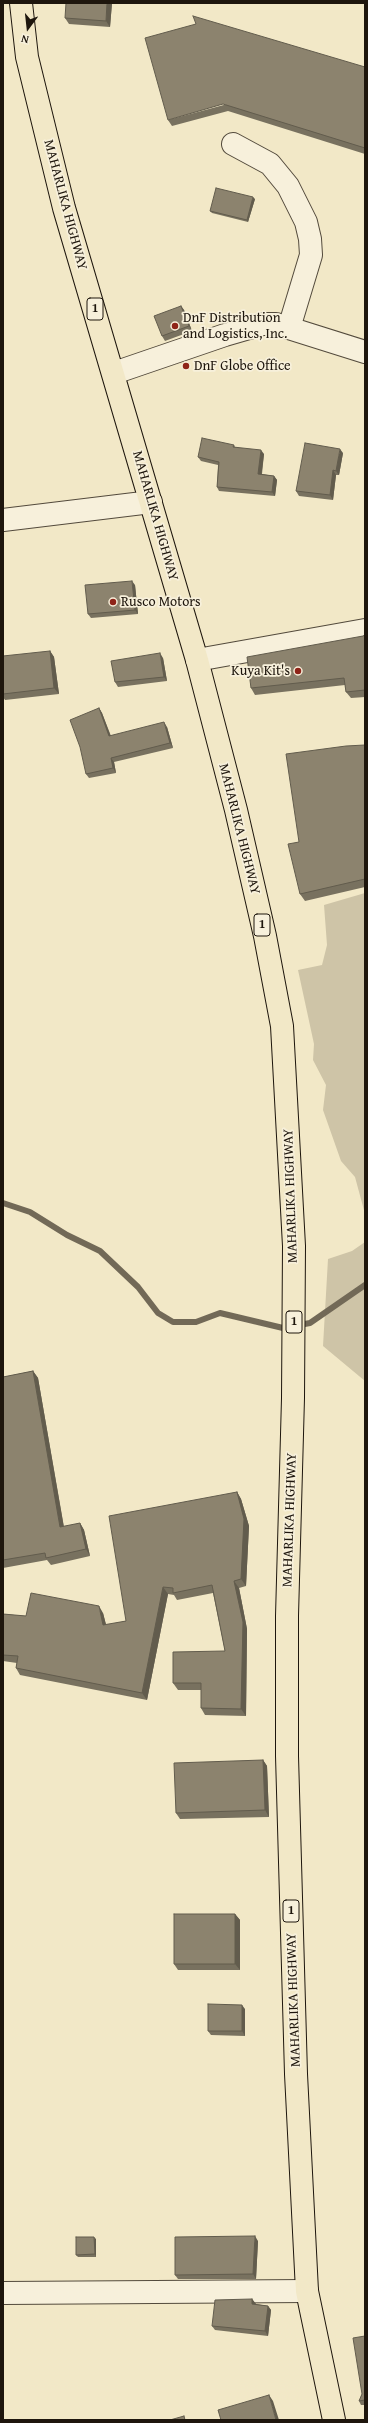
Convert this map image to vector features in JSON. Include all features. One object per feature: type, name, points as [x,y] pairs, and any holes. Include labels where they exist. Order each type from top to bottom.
[{"type":"main road","name":"MAHARLIKA HIGHWAY","points":[[20,3],[27,56],[64,208],[114,373],[197,660],[236,810],[265,936],[282,1026],[294,1246],[293,1398],[287,1616],[287,1756],[297,2112],[307,2291],[334,2420]]},
{"type":"street","points":[[233,144],[270,164],[288,186],[306,222],[310,239],[310,255],[289,328]]},
{"type":"street","points":[[114,373],[225,335],[263,324],[276,324],[365,352]]},
{"type":"street","points":[[3,520],[151,502]]},
{"type":"street","points":[[197,660],[365,630]]},
{"type":"street","points":[[3,2293],[307,2291]]},
{"type":"shaded area","points":[[365,893],[365,1214],[355,1177],[341,1161],[323,1110],[326,1085],[313,1060],[314,1044],[298,970],[322,965],[327,945],[324,905]]},
{"type":"shaded area","points":[[365,1242],[365,1381],[323,1346],[328,1259],[352,1251]]},
{"type":"building","points":[[66,3],[107,3],[106,21],[65,18]]},
{"type":"building","points":[[193,16],[365,67],[365,148],[223,104],[168,120],[145,38],[196,24]]},
{"type":"building","points":[[216,188],[253,197],[247,220],[210,211]]},
{"type":"building","name":"DnF Distribution and Logistics, Inc.","points":[[181,306],[189,326],[162,336],[154,316]]},
{"type":"building","points":[[202,438],[234,445],[233,447],[261,450],[258,474],[274,476],[272,492],[217,487],[219,462],[198,457]]},
{"type":"building","points":[[305,443],[340,449],[336,471],[333,470],[330,495],[296,491]]},
{"type":"building","name":"Rusco Motors","points":[[132,581],[135,610],[88,614],[85,585]]},
{"type":"building","name":"Kuya Kit's","points":[[365,635],[365,690],[346,692],[344,678],[251,688],[247,657]]},
{"type":"building","points":[[50,651],[54,688],[3,694],[3,656]]},
{"type":"building","points":[[160,653],[164,677],[115,682],[111,661]]},
{"type":"building","points":[[99,708],[109,736],[164,722],[170,743],[111,758],[113,768],[86,774],[80,747],[70,720]]},
{"type":"building","points":[[365,745],[365,879],[300,894],[288,844],[299,842],[286,754]]},
{"type":"building","points":[[33,1371],[60,1527],[80,1523],[86,1549],[46,1558],[45,1553],[3,1560],[3,1377]]},
{"type":"building","points":[[237,1492],[244,1519],[241,1579],[234,1581],[243,1622],[241,1709],[201,1708],[201,1683],[173,1683],[173,1652],[225,1651],[212,1585],[173,1593],[173,1588],[163,1587],[142,1693],[16,1668],[18,1656],[3,1655],[3,1614],[26,1616],[31,1593],[99,1606],[103,1625],[126,1621],[109,1516]]},
{"type":"building","points":[[263,1760],[265,1810],[176,1813],[174,1763]]},
{"type":"building","points":[[174,1914],[235,1914],[235,1964],[174,1964]]},
{"type":"building","points":[[208,2004],[242,2005],[242,2031],[208,2031]]},
{"type":"building","points":[[255,2236],[253,2274],[175,2275],[175,2237]]},
{"type":"building","points":[[76,2237],[94,2237],[95,2254],[76,2255]]},
{"type":"building","points":[[252,2299],[252,2304],[268,2306],[265,2331],[212,2326],[215,2300]]},
{"type":"building","points":[[365,2336],[365,2400],[359,2401],[362,2394],[353,2338]]},
{"type":"building","points":[[269,2395],[276,2420],[221,2420],[218,2410]]},
{"type":"building","points":[[184,2416],[185,2420],[170,2420]]},
{"type":"waterway","points":[[3,1203],[30,1212],[67,1235],[100,1251],[138,1287],[158,1313],[173,1322],[196,1322],[220,1313],[283,1328],[310,1323],[365,1285]]},
{"type":"place","name":"DnF Distribution and Logistics, Inc.","points":[[175,326]]},
{"type":"place","name":"DnF Globe Office","points":[[186,366]]},
{"type":"place","name":"Rusco Motors","points":[[113,602]]},
{"type":"place","name":"Kuya Kit's","points":[[298,671]]}]
